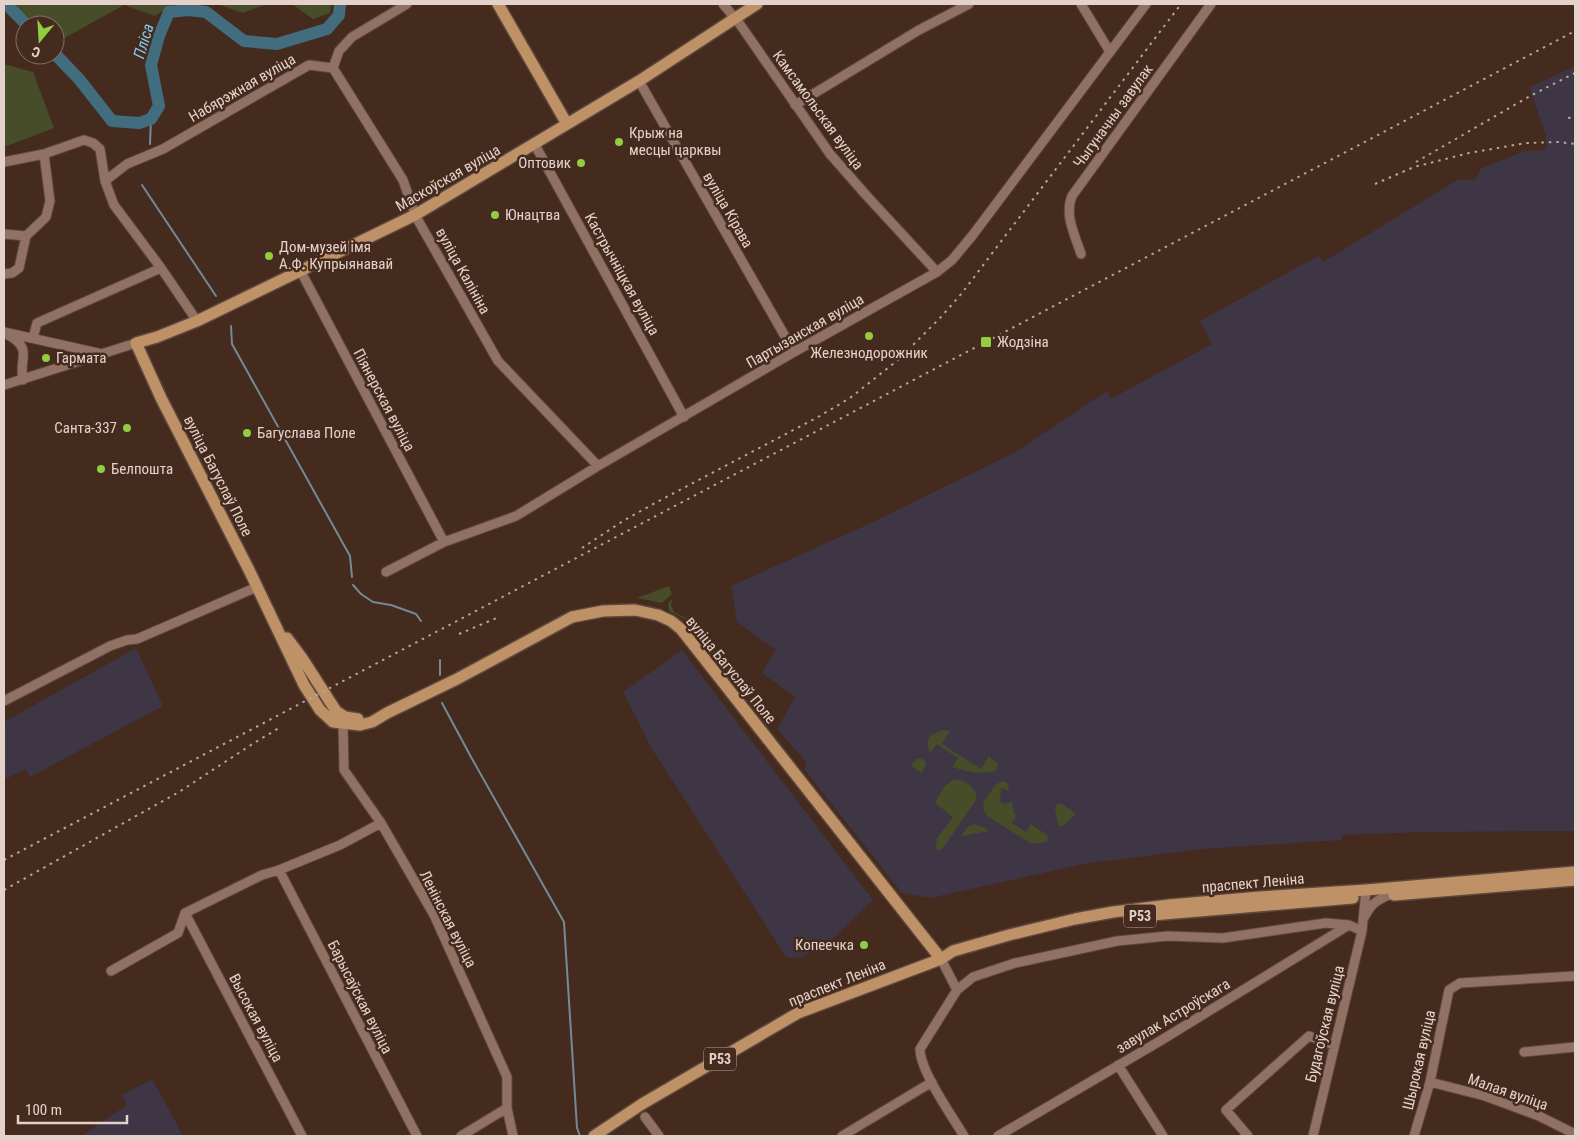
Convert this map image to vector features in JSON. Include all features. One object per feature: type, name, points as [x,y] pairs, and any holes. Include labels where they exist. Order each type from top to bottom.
[{"type":"main road","points":[[498,4],[567,124]]},
{"type":"main road","name":"Маскоўская вуліца","points":[[136,343],[197,321],[415,215],[535,145],[639,81],[757,4]]},
{"type":"main road","name":"вуліца Багуслаў Поле","points":[[136,343],[304,685],[320,710],[333,722],[360,725],[372,722],[572,618],[603,611],[635,610],[658,615],[671,621],[681,629],[941,959]]},
{"type":"main road","name":"вуліца Багуслаў Поле","points":[[273,621],[302,658],[336,711],[345,716],[359,719],[387,713]]},
{"type":"main road","name":"праспект Леніна","points":[[594,1136],[642,1104],[798,1013],[941,959],[953,950],[1075,919],[1113,912],[1251,898],[1366,894],[1575,872]]},
{"type":"main road","name":"праспект Леніна","points":[[941,959],[954,958],[1054,929],[1095,922],[1199,910],[1344,899],[1366,894],[1389,895],[1575,880]]},
{"type":"street","points":[[333,68],[339,51],[352,37],[407,4]]},
{"type":"street","name":"Камсамольская вуліца","points":[[723,4],[735,18],[830,154],[866,196],[937,272]]},
{"type":"street","points":[[795,105],[919,30],[969,4]]},
{"type":"street","points":[[1081,4],[1110,52]]},
{"type":"street","name":"Партызанская вуліца","points":[[386,572],[444,542],[516,516],[794,352],[937,272],[952,260],[972,236],[1146,4]]},
{"type":"street","name":"Чыгуначны завулак","points":[[1081,254],[1068,214],[1068,204],[1072,196],[1212,4]]},
{"type":"street","name":"Набярэжная вуліца","points":[[105,181],[127,164],[163,149],[309,65],[333,68]]},
{"type":"street","name":"вуліца Калініна","points":[[333,68],[403,180],[415,215],[498,361],[598,466]]},
{"type":"street","name":"вуліца Кірава","points":[[639,81],[794,352]]},
{"type":"street","points":[[4,162],[44,154],[84,140],[92,143],[100,150],[105,181],[114,205],[161,268],[197,321]]},
{"type":"street","name":"Кастрычніцкая вуліца","points":[[535,145],[684,416]]},
{"type":"street","points":[[4,274],[12,273],[19,268],[26,236],[46,217],[50,201],[44,154]]},
{"type":"street","points":[[4,234],[26,236]]},
{"type":"street","points":[[33,338],[37,323],[161,268]]},
{"type":"street","name":"Піянерская вуліца","points":[[300,270],[444,542]]},
{"type":"street","points":[[4,332],[101,354]]},
{"type":"street","points":[[4,332],[17,339],[21,345],[24,358],[21,373],[23,380]]},
{"type":"street","points":[[4,385],[136,343]]},
{"type":"street","points":[[4,701],[110,646],[127,640],[137,639],[257,586]]},
{"type":"street","name":"Ленінская вуліца","points":[[343,724],[344,770],[381,823],[434,915],[507,1077],[507,1108],[513,1136]]},
{"type":"street","points":[[111,971],[178,933],[185,913],[262,875],[340,845],[381,823]]},
{"type":"street","name":"Барысаўская вуліца","points":[[279,870],[417,1136]]},
{"type":"street","name":"Будагоўская вуліца","points":[[1313,1136],[1362,931],[1366,894]]},
{"type":"street","points":[[1364,918],[1370,906],[1377,900],[1389,895]]},
{"type":"street","points":[[1344,899],[1358,903],[1364,918]]},
{"type":"street","name":"Высокая вуліца","points":[[185,913],[302,1136]]},
{"type":"street","points":[[964,1136],[932,1082],[920,1057],[920,1049],[957,990],[973,977],[1015,963],[1117,941],[1168,936],[1223,938],[1326,923],[1349,925],[1362,931]]},
{"type":"street","name":"завулак Астроўскага","points":[[998,1136],[1349,925]]},
{"type":"street","points":[[941,959],[957,990]]},
{"type":"street","name":"Шырокая вуліца","points":[[1414,1136],[1430,1082],[1449,990],[1460,983],[1575,976]]},
{"type":"street","points":[[1248,1136],[1226,1110],[1309,1036],[1334,1045]]},
{"type":"street","points":[[1524,1052],[1575,1047]]},
{"type":"street","points":[[1118,1065],[1163,1136]]},
{"type":"street","points":[[842,1136],[932,1082]]},
{"type":"street","name":"Малая вуліца","points":[[1430,1082],[1485,1096],[1539,1116],[1575,1134]]},
{"type":"street","points":[[461,1136],[507,1108]]},
{"type":"street","points":[[645,1117],[659,1136]]},
{"type":"shaded area","points":[[1575,66],[1575,831],[1425,832],[1342,835],[1342,840],[1202,849],[1083,864],[930,898],[902,893],[804,769],[807,763],[777,729],[795,697],[762,673],[776,650],[737,622],[731,586],[871,523],[1017,451],[1107,391],[1111,399],[1212,344],[1200,321],[1318,256],[1323,262],[1459,179],[1475,180],[1481,168],[1525,151],[1546,150],[1546,136],[1530,87]]},
{"type":"shaded area","points":[[136,648],[163,706],[30,777],[25,769],[4,780],[4,722]]},
{"type":"shaded area","points":[[682,650],[873,900],[835,937],[801,958],[786,957],[652,749],[623,692]]},
{"type":"shaded area","points":[[152,1079],[182,1136],[81,1136],[127,1105],[122,1095]]},
{"type":"green space","points":[[15,4],[173,4],[155,16],[124,5],[65,38],[65,15],[26,15]]},
{"type":"green space","points":[[217,4],[267,4],[243,13]]},
{"type":"green space","points":[[292,4],[331,4],[330,13],[313,19]]},
{"type":"green space","points":[[4,64],[33,72],[54,128],[4,147]]},
{"type":"green space","points":[[669,586],[672,594],[662,603],[637,598]]},
{"type":"green space","points":[[673,598],[671,605],[674,612],[688,619],[716,650],[715,653],[705,652],[703,639],[687,620],[669,611],[668,604]]},
{"type":"green space","points":[[943,730],[950,731],[942,744],[981,769],[989,756],[998,764],[996,771],[980,773],[952,767],[958,758],[937,744],[930,753],[927,744],[930,735]]},
{"type":"green space","points":[[920,758],[926,764],[922,773],[911,766],[915,760]]},
{"type":"green space","points":[[954,779],[970,785],[975,792],[976,800],[943,848],[937,851],[936,840],[953,817],[935,803],[944,787]]},
{"type":"green space","points":[[1004,781],[1008,784],[1009,791],[1001,788],[1000,801],[1004,804],[1012,802],[1014,813],[1017,815],[1012,823],[1026,832],[1031,824],[1047,835],[1048,839],[1046,842],[1030,843],[987,816],[983,809],[984,801],[996,784]]},
{"type":"green space","points":[[1058,804],[1062,804],[1075,813],[1062,827],[1058,825],[1055,810]]},
{"type":"green space","points":[[974,824],[989,831],[963,836],[962,834],[968,827]]},
{"type":"waterway","name":"Пліса","points":[[6,4],[17,15]]},
{"type":"waterway","name":"Пліса","points":[[65,64],[112,121],[139,123],[151,119],[159,106],[151,65],[159,36],[169,12],[188,10],[206,12],[244,41],[277,44],[327,29],[339,15],[340,4]]},
{"type":"waterway","points":[[150,144],[151,119]]},
{"type":"waterway","points":[[142,185],[216,296]]},
{"type":"waterway","points":[[231,326],[232,344],[350,556],[352,577]]},
{"type":"waterway","points":[[353,585],[361,594],[373,602],[391,605],[416,614],[421,621]]},
{"type":"waterway","points":[[440,660],[440,675]]},
{"type":"waterway","points":[[442,703],[564,922],[577,1128],[580,1136]]},
{"type":"railway","points":[[582,548],[655,503],[818,417],[850,398],[898,360],[962,293],[1181,4]]},
{"type":"railway","points":[[4,860],[1575,31]]},
{"type":"railway","points":[[1416,162],[1532,95],[1575,73]]},
{"type":"railway","points":[[1568,118],[1575,117]]},
{"type":"railway","points":[[1375,184],[1414,167],[1469,153],[1526,143],[1559,142],[1575,144]]},
{"type":"railway","points":[[459,634],[499,617]]},
{"type":"railway","points":[[4,890],[179,792],[279,728]]},
{"type":"place","name":"Крыж на месцы царквы","points":[[619,142]]},
{"type":"place","name":"Оптовик","points":[[581,163]]},
{"type":"place","name":"Юнацтва","points":[[495,215]]},
{"type":"place","name":"Дом-музей імя А.Ф. Купрыянавай","points":[[269,256]]},
{"type":"place","name":"Железнодорожник","points":[[869,336]]},
{"type":"place","name":"Жодзіна","points":[[986,342]]},
{"type":"place","name":"Гармата","points":[[46,358]]},
{"type":"place","name":"Санта-337","points":[[127,428]]},
{"type":"place","name":"Багуслава Поле","points":[[247,433]]},
{"type":"place","name":"Белпошта","points":[[101,469]]},
{"type":"place","name":"Копеечка","points":[[864,945]]}]
